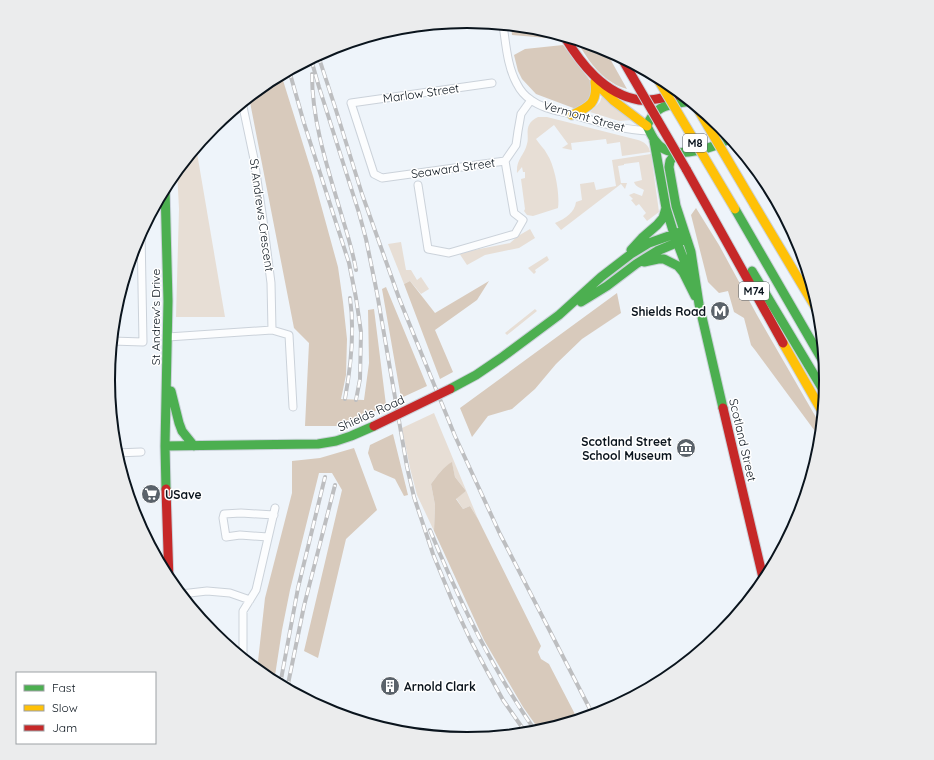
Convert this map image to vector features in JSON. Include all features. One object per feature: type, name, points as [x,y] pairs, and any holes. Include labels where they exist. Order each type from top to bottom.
[{"type":"main road","points":[[569,43],[586,68],[620,94],[639,100],[651,100],[674,95]]},
{"type":"main road","name":"M8","points":[[626,66],[686,169],[761,286],[819,383]]},
{"type":"main road","points":[[586,68],[595,82],[614,102],[648,129]]},
{"type":"main road","points":[[572,114],[584,109],[594,100],[597,94],[595,82]]},
{"type":"main road","name":"M8","points":[[662,87],[818,352]]},
{"type":"main road","points":[[648,129],[649,120],[658,109],[663,106],[683,102]]},
{"type":"main road","name":"M8","points":[[704,120],[809,296]]},
{"type":"main road","name":"Scotland Street","points":[[648,129],[654,141],[666,208],[691,252],[700,304],[762,573]]},
{"type":"main road","points":[[654,141],[663,149],[676,153],[684,153],[711,147],[725,141]]},
{"type":"main road","name":"Scotland Street","points":[[676,153],[670,161],[669,167],[681,236]]},
{"type":"main road","name":"M74","points":[[686,169],[818,404]]},
{"type":"main road","name":"St Andrew's Drive","points":[[165,199],[168,336],[165,446],[169,567]]},
{"type":"main road","points":[[622,261],[642,238],[663,218],[666,208]]},
{"type":"main road","name":"Shields Road","points":[[559,315],[601,277],[649,242],[681,236]]},
{"type":"main road","name":"Shields Road","points":[[165,446],[318,444],[336,441],[351,436],[476,375],[559,315],[606,286],[636,264],[681,236]]},
{"type":"main road","points":[[636,264],[664,259],[678,266],[683,272],[700,304]]},
{"type":"main road","points":[[167,371],[179,423],[182,431],[194,446]]},
{"type":"street","name":"Vermont Street","points":[[504,30],[508,59],[512,73],[520,88],[531,100],[545,107],[634,130],[648,129]]},
{"type":"street","name":"Marlow Street","points":[[382,178],[374,174],[351,103],[492,83]]},
{"type":"street","name":"Seaward Street","points":[[382,178],[505,161],[516,145],[521,114],[531,100]]},
{"type":"street","name":"St Andrews Crescent","points":[[243,108],[254,159],[263,220],[271,283],[272,330]]},
{"type":"street","points":[[418,185],[428,249],[449,253],[515,234],[523,220],[514,212],[505,161]]},
{"type":"street","points":[[117,341],[143,342],[138,255]]},
{"type":"street","points":[[168,336],[272,330],[289,335],[293,407]]},
{"type":"street","points":[[123,453],[141,452]]},
{"type":"street","points":[[244,652],[243,611],[256,590],[275,511],[224,514],[222,518],[226,537],[240,535],[268,537]]},
{"type":"street","points":[[188,593],[207,592],[230,593],[250,600]]},
{"type":"shaded area","points":[[512,31],[550,38],[512,35]]},
{"type":"shaded area","points":[[563,45],[592,83],[594,95],[576,109],[536,94],[522,79],[518,71],[514,55],[525,49]]},
{"type":"shaded area","points":[[581,47],[610,58],[627,89],[618,86],[607,79],[589,60]]},
{"type":"shaded area","points":[[283,80],[313,176],[338,267],[347,339],[346,375],[341,399],[364,400],[369,363],[368,310],[374,309],[386,405],[357,421],[336,426],[305,426],[309,343],[294,328],[250,103]]},
{"type":"shaded area","points":[[603,93],[633,120],[619,121],[590,112],[600,102]]},
{"type":"shaded area","points":[[538,117],[547,117],[638,140],[649,147],[650,152],[622,156],[620,142],[607,144],[606,139],[571,143],[572,150],[562,148],[568,144],[554,125],[536,139],[550,159],[555,173],[558,188],[558,208],[533,216],[527,215],[524,211],[521,179],[525,178],[525,172],[523,172],[522,167],[517,173],[517,168],[527,144],[529,125]]},
{"type":"shaded area","points":[[197,154],[225,317],[176,317],[179,209],[177,180]]},
{"type":"shaded area","points":[[651,154],[659,212],[647,221],[643,216],[646,213],[639,204],[636,206],[631,200],[633,199],[629,195],[634,193],[642,196],[644,190],[637,186],[634,182],[642,180],[639,162],[618,166],[621,183],[627,183],[625,189],[621,184],[561,230],[555,223],[569,215],[574,209],[576,202],[582,200],[580,184],[594,182],[596,190],[616,186],[612,160]]},
{"type":"shaded area","points":[[696,208],[719,245],[757,315],[817,418],[815,431],[751,345],[744,318],[734,312],[728,291],[719,293],[708,282],[691,215]]},
{"type":"shaded area","points":[[530,229],[535,238],[519,248],[485,255],[467,265],[459,253],[510,243]]},
{"type":"shaded area","points":[[401,242],[406,270],[411,270],[417,280],[421,277],[429,289],[421,294],[410,281],[404,284],[388,244]]},
{"type":"shaded area","points":[[547,256],[549,260],[535,270],[536,272],[534,274],[528,268]]},
{"type":"shaded area","points":[[410,281],[435,313],[489,281],[477,300],[435,330],[453,372],[440,379],[404,284]]},
{"type":"shaded area","points":[[386,287],[427,386],[401,398],[382,289]]},
{"type":"shaded area","points":[[617,293],[621,313],[582,339],[556,364],[535,389],[512,409],[488,416],[472,437],[460,408]]},
{"type":"shaded area","points":[[535,309],[537,311],[507,335],[505,333]]},
{"type":"shaded area","points":[[434,413],[478,519],[470,506],[463,509],[456,498],[466,491],[455,477],[452,463],[443,469],[431,484],[435,505],[434,531],[417,495],[402,428]]},
{"type":"shaded area","points":[[393,434],[408,495],[404,496],[395,479],[374,470],[368,453],[370,445]]},
{"type":"shaded area","points":[[354,448],[377,510],[346,539],[318,658],[304,651],[342,490],[332,473],[319,473],[290,590],[275,675],[258,663],[265,598],[292,493],[292,461],[320,458]]},
{"type":"shaded area","points":[[452,462],[455,477],[466,491],[456,499],[463,509],[470,506],[478,519],[541,646],[538,652],[541,659],[549,664],[575,715],[536,725],[523,707],[484,640],[434,531],[435,505],[431,484]]},
{"type":"railway","points":[[320,60],[362,194],[399,298],[455,436],[500,534],[590,709]]},
{"type":"railway","points":[[312,63],[366,239],[377,293],[407,467],[414,497],[433,554],[454,605],[470,639],[503,700],[522,727]]},
{"type":"railway","points":[[312,74],[315,111],[322,148],[356,270]]},
{"type":"railway","points":[[290,75],[304,123],[349,263],[361,332],[360,379],[356,400]]},
{"type":"railway","points":[[345,399],[352,349],[350,298]]},
{"type":"railway","points":[[281,679],[298,588],[325,477]]},
{"type":"railway","points":[[288,683],[304,606],[335,485]]},
{"type":"railway","points":[[430,530],[477,634],[505,684],[532,726]]},
{"type":"traffic: fast","points":[[683,102],[659,109],[650,119],[647,126],[658,144],[671,152],[688,152],[697,151],[725,141]]},
{"type":"traffic: fast","points":[[654,141],[666,208],[690,276]]},
{"type":"traffic: fast","points":[[676,153],[670,161],[669,167],[676,206],[691,252],[699,304],[723,408]]},
{"type":"traffic: fast","points":[[165,198],[168,301],[165,446],[166,489]]},
{"type":"traffic: fast","points":[[631,250],[663,218],[666,208]]},
{"type":"traffic: fast","points":[[735,209],[818,352]]},
{"type":"traffic: fast","points":[[450,389],[476,375],[559,315],[601,277],[631,254],[649,243],[683,231]]},
{"type":"traffic: fast","points":[[581,302],[607,286],[636,264],[657,251],[683,240]]},
{"type":"traffic: fast","points":[[644,262],[664,259],[678,266],[683,272],[695,296]]},
{"type":"traffic: fast","points":[[752,271],[819,383]]},
{"type":"traffic: fast","points":[[171,391],[182,431],[194,446]]},
{"type":"traffic: fast","points":[[165,446],[318,444],[336,441],[374,426]]},
{"type":"traffic: slow","points":[[572,115],[588,107],[594,100],[596,89],[595,82]]},
{"type":"traffic: slow","points":[[662,87],[735,209]]},
{"type":"traffic: slow","points":[[601,88],[614,101],[647,126]]},
{"type":"traffic: slow","points":[[704,120],[755,206]]},
{"type":"traffic: slow","points":[[755,206],[809,296]]},
{"type":"traffic: slow","points":[[783,343],[818,404]]},
{"type":"traffic: jam","points":[[569,44],[578,57],[595,76],[604,84],[626,97],[639,100],[655,100],[674,96]]},
{"type":"traffic: jam","points":[[626,66],[686,169]]},
{"type":"traffic: jam","points":[[686,169],[783,343]]},
{"type":"traffic: jam","points":[[374,426],[450,389]]},
{"type":"traffic: jam","points":[[723,408],[762,573]]},
{"type":"traffic: jam","points":[[166,489],[169,567]]},
{"type":"place","name":"Shields Road","points":[[720,311]]},
{"type":"place","name":"Scotland Street School Museum","points":[[686,448]]},
{"type":"place","name":"USave","points":[[151,494]]},
{"type":"place","name":"Arnold Clark","points":[[390,686]]}]
